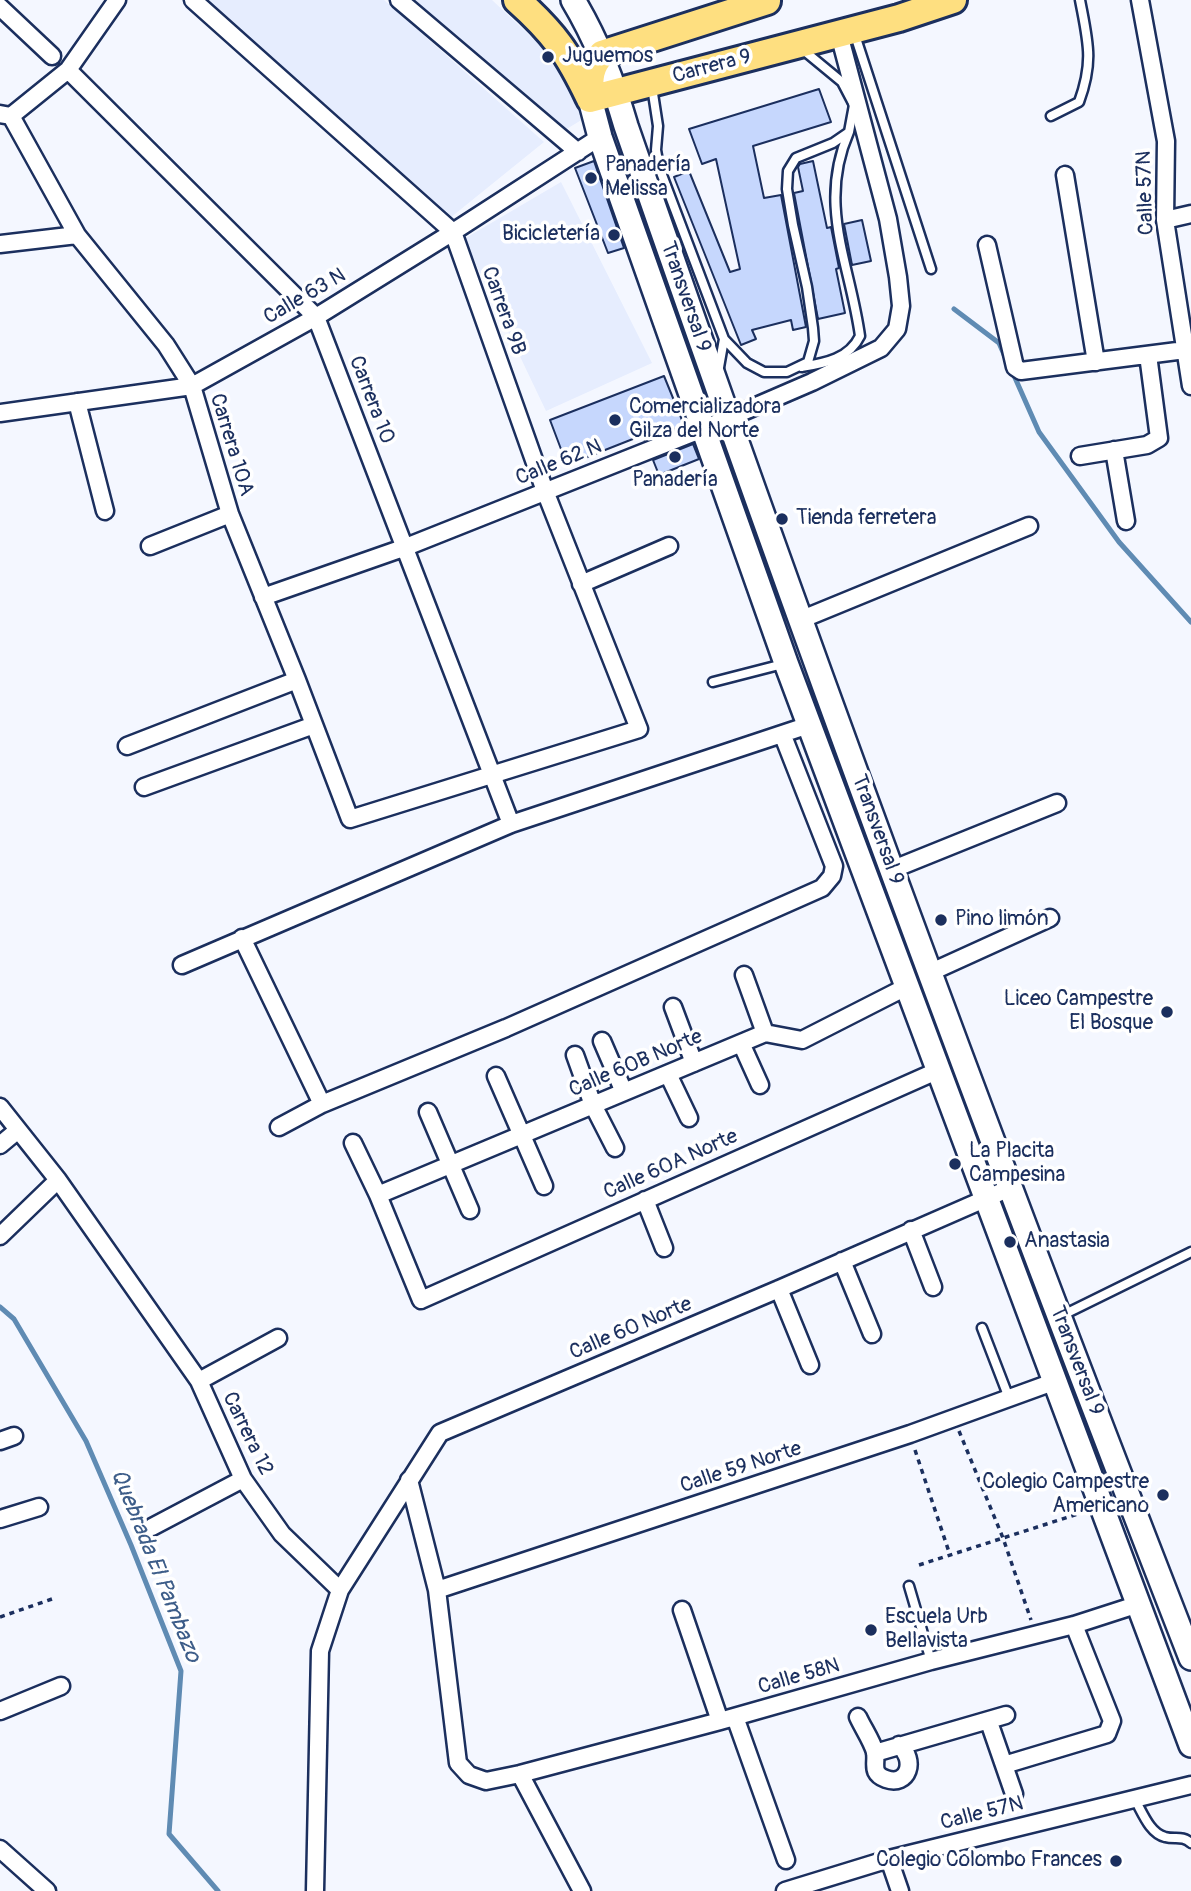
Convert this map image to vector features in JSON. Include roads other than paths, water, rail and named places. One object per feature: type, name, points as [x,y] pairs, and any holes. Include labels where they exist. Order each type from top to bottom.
[{"type":"main road","points":[[517,0],[546,26],[571,60],[590,99]]},
{"type":"main road","name":"Transversal 9","points":[[573,0],[602,54],[717,389],[891,870],[1058,1317],[1191,1658]]},
{"type":"main road","points":[[740,0],[771,1]]},
{"type":"main road","name":"Carrera 9","points":[[590,99],[846,32],[953,0]]},
{"type":"main road","points":[[590,99],[590,72],[602,54],[771,1]]},
{"type":"main road","name":"Transversal 9","points":[[590,99],[600,137],[786,663],[1191,1745]]},
{"type":"street","points":[[6,115],[68,70],[117,0]]},
{"type":"street","name":"Carrera 9B","points":[[192,0],[453,232],[545,491],[639,729],[492,774]]},
{"type":"street","points":[[399,0],[578,152]]},
{"type":"street","name":"Calle 57N","points":[[1140,0],[1166,141],[1165,220],[1191,386]]},
{"type":"street","points":[[0,8],[52,57]]},
{"type":"street","name":"Calle 62 N","points":[[263,597],[406,547],[728,419],[881,348],[897,329],[901,306],[888,219],[846,32]]},
{"type":"street","name":"Carrera 10","points":[[68,70],[316,317],[511,824]]},
{"type":"street","name":"Carrera 10A","points":[[6,115],[78,235],[166,345],[192,386],[230,514],[350,819],[492,774]]},
{"type":"street","name":"Calle 63 N","points":[[0,413],[192,386],[316,317],[600,137]]},
{"type":"street","points":[[1065,175],[1096,362]]},
{"type":"street","points":[[1165,220],[1191,214]]},
{"type":"street","points":[[0,244],[78,235]]},
{"type":"street","points":[[987,245],[1015,367],[1021,371],[1185,350]]},
{"type":"street","points":[[1080,456],[1147,445],[1159,438],[1148,355]]},
{"type":"street","points":[[77,402],[105,511]]},
{"type":"street","points":[[1114,450],[1126,522]]},
{"type":"street","points":[[150,546],[230,514]]},
{"type":"street","points":[[800,620],[1029,526]]},
{"type":"street","points":[[581,584],[669,546]]},
{"type":"street","points":[[127,746],[297,680]]},
{"type":"street","points":[[144,786],[314,725]]},
{"type":"street","points":[[182,965],[511,824],[783,736],[809,725]]},
{"type":"street","points":[[279,1127],[322,1104],[506,1028],[822,888],[832,876],[834,866],[783,736]]},
{"type":"street","points":[[891,870],[1057,803]]},
{"type":"street","points":[[929,973],[1050,918]]},
{"type":"street","points":[[242,938],[322,1104]]},
{"type":"street","points":[[744,975],[765,1033],[802,1040],[908,986]]},
{"type":"street","points":[[673,1007],[694,1063]]},
{"type":"street","name":"Calle 60B Norte","points":[[378,1195],[765,1033]]},
{"type":"street","points":[[602,1041],[624,1092]]},
{"type":"street","points":[[741,1043],[760,1085]]},
{"type":"street","points":[[575,1055],[593,1105],[615,1148]]},
{"type":"street","name":"Calle 60A Norte","points":[[378,1195],[421,1300],[939,1070]]},
{"type":"street","points":[[668,1074],[689,1118]]},
{"type":"street","points":[[496,1076],[544,1186]]},
{"type":"street","name":"Carrera 12","points":[[0,1107],[58,1180],[199,1381],[243,1479],[282,1534],[340,1590]]},
{"type":"street","points":[[428,1112],[470,1210]]},
{"type":"street","points":[[0,1145],[18,1130]]},
{"type":"street","points":[[353,1143],[378,1195]]},
{"type":"street","points":[[0,1236],[58,1180]]},
{"type":"street","name":"Calle 60 Norte","points":[[340,1590],[440,1433],[1010,1188]]},
{"type":"street","points":[[645,1200],[664,1248]]},
{"type":"street","points":[[912,1230],[933,1287]]},
{"type":"street","points":[[842,1261],[872,1334]]},
{"type":"street","points":[[779,1289],[810,1365]]},
{"type":"street","points":[[199,1381],[278,1338]]},
{"type":"street","name":"Calle 59 Norte","points":[[437,1590],[910,1434],[1056,1381]]},
{"type":"street","points":[[152,1527],[243,1479]]},
{"type":"street","points":[[409,1480],[437,1590]]},
{"type":"street","points":[[0,1519],[39,1507]]},
{"type":"street","points":[[316,1891],[320,1651],[340,1590]]},
{"type":"street","name":"Calle 58N","points":[[437,1590],[458,1763],[469,1775],[486,1780],[520,1774],[727,1719],[931,1661],[1074,1625],[1139,1604]]},
{"type":"street","points":[[682,1610],[786,1860]]},
{"type":"street","points":[[1004,1765],[1107,1734],[1110,1730],[1112,1721],[1074,1625]]},
{"type":"street","points":[[0,1711],[61,1686]]},
{"type":"street","points":[[875,1753],[1006,1715]]},
{"type":"street","points":[[858,1717],[875,1753],[873,1763],[876,1772],[884,1778],[893,1780],[902,1777],[908,1770],[910,1760],[907,1751],[900,1745]]},
{"type":"street","points":[[989,1721],[1014,1794]]},
{"type":"street","points":[[520,1774],[582,1891]]},
{"type":"street","name":"Calle 57N","points":[[785,1891],[889,1859],[1191,1785]]},
{"type":"street","points":[[0,1849],[47,1891]]},
{"type":"street","points":[[889,1859],[900,1891]]},
{"type":"lane","points":[[1051,116],[1079,102],[1087,79],[1090,54],[1080,0]]},
{"type":"lane","points":[[846,32],[931,269]]},
{"type":"lane","points":[[652,83],[658,127],[656,150],[659,167],[724,339],[747,363],[764,372],[780,373],[831,361],[849,351],[859,336],[834,211],[836,171],[849,132],[854,105],[842,82],[797,45]]},
{"type":"lane","points":[[799,368],[808,362],[812,351],[813,328],[787,189],[788,171],[796,158],[833,143],[849,132]]},
{"type":"lane","points":[[717,389],[716,380],[724,339]]},
{"type":"lane","points":[[713,682],[786,663]]},
{"type":"lane","points":[[1058,1317],[1191,1252]]},
{"type":"lane","points":[[982,1328],[1009,1398]]},
{"type":"lane","points":[[909,1586],[931,1661]]},
{"type":"lane","points":[[1134,1798],[1153,1831],[1165,1837],[1183,1838],[1191,1843]]},
{"type":"waterway","points":[[954,309],[999,343],[1006,359]]},
{"type":"waterway","points":[[1012,371],[1039,432],[1119,542],[1191,622]]},
{"type":"waterway","name":"Quebrada El Pambazo","points":[[0,1307],[14,1319],[86,1441],[181,1671],[169,1834],[218,1891]]},
{"type":"place","name":"Juguemos","points":[[548,57]]},
{"type":"place","name":"Panadería Melissa","points":[[591,178]]},
{"type":"place","name":"Bicicletería","points":[[614,235]]},
{"type":"place","name":"Comercializadora Gilza del Norte","points":[[615,420]]},
{"type":"place","name":"Panadería","points":[[675,457]]},
{"type":"place","name":"Tienda ferretera","points":[[782,519]]},
{"type":"place","name":"Pino limón","points":[[941,920]]},
{"type":"place","name":"Liceo Campestre El Bosque","points":[[1167,1012]]},
{"type":"place","name":"La Placita Campesina","points":[[955,1164]]},
{"type":"place","name":"Anastasia","points":[[1010,1242]]},
{"type":"place","name":"Colegio Campestre Americano","points":[[1163,1495]]},
{"type":"place","name":"Escuela Urb Bellavista","points":[[871,1630]]},
{"type":"place","name":"Colegio Colombo Frances","points":[[1116,1861]]}]
